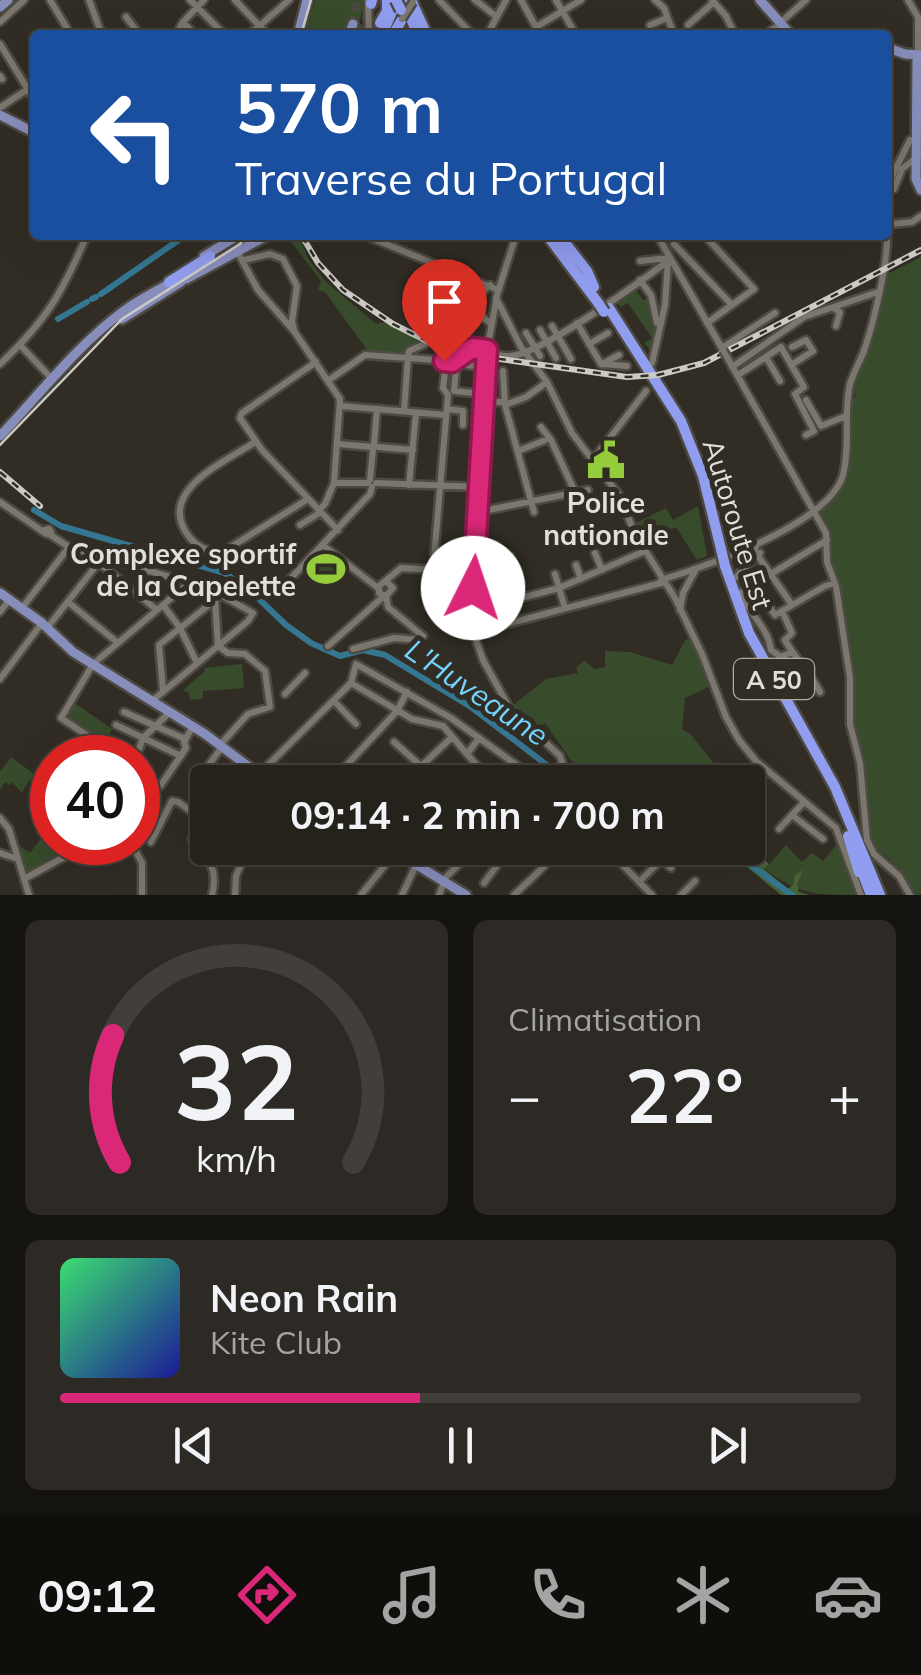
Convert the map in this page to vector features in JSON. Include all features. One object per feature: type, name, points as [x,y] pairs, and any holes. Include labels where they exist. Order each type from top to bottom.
[{"type":"highway","name":"Autoroute Est","points":[[555,240],[681,421],[703,476],[722,567],[744,635],[815,762],[848,835],[864,894]]},
{"type":"highway","points":[[557,240],[588,272],[594,287]]},
{"type":"highway","name":"Autoroute Est","points":[[563,252],[594,287],[604,306]]},
{"type":"highway","points":[[169,282],[210,256]]},
{"type":"highway","name":"Autoroute Est","points":[[722,567],[749,632],[824,766],[883,895]]},
{"type":"main road","points":[[0,8],[8,0]]},
{"type":"main road","points":[[299,30],[307,0]]},
{"type":"main road","points":[[766,2],[787,30]]},
{"type":"main road","points":[[892,49],[916,57]]},
{"type":"main road","points":[[916,57],[917,182],[921,190]]},
{"type":"main road","points":[[916,57],[910,140],[919,156]]},
{"type":"main road","points":[[0,115],[30,130]]},
{"type":"main road","points":[[0,436],[102,330],[136,302],[237,240]]},
{"type":"main road","points":[[102,330],[186,279],[240,255],[240,240]]},
{"type":"main road","points":[[136,302],[169,282],[186,279]]},
{"type":"main road","points":[[5,596],[73,652],[193,726],[242,765]]},
{"type":"main road","points":[[419,865],[463,894]]},
{"type":"street","points":[[0,22],[24,0]]},
{"type":"street","points":[[50,0],[68,30]]},
{"type":"street","points":[[89,0],[100,30]]},
{"type":"street","points":[[190,0],[220,30]]},
{"type":"street","points":[[179,30],[204,0]]},
{"type":"street","points":[[235,0],[264,30]]},
{"type":"street","points":[[242,8],[252,0]]},
{"type":"street","points":[[255,30],[289,0]]},
{"type":"street","points":[[439,0],[468,30]]},
{"type":"street","points":[[475,0],[497,17]]},
{"type":"street","points":[[490,30],[506,0]]},
{"type":"street","points":[[521,0],[536,26],[581,0]]},
{"type":"street","points":[[556,0],[573,30]]},
{"type":"street","points":[[655,0],[664,8],[672,30]]},
{"type":"street","points":[[771,30],[806,0]]},
{"type":"street","points":[[908,0],[919,16],[916,57]]},
{"type":"street","points":[[370,1],[366,16],[395,16]]},
{"type":"street","points":[[688,25],[717,2],[730,30]]},
{"type":"street","points":[[126,16],[136,30]]},
{"type":"street","points":[[650,25],[667,18]]},
{"type":"street","points":[[183,22],[190,30]]},
{"type":"street","points":[[0,44],[30,92]]},
{"type":"street","points":[[1,107],[28,89]]},
{"type":"street","points":[[900,167],[910,140]]},
{"type":"street","points":[[892,176],[919,156]]},
{"type":"street","points":[[892,224],[912,222],[921,216]]},
{"type":"street","points":[[0,364],[56,302],[85,240]]},
{"type":"street","points":[[242,240],[258,256]]},
{"type":"street","points":[[377,240],[490,285],[524,353],[547,382],[572,433],[619,495],[645,552],[702,654],[726,718],[739,740],[756,762],[839,832],[864,894]]},
{"type":"street","points":[[515,240],[484,367],[471,611],[473,633],[508,706],[558,751],[562,758],[560,765]]},
{"type":"street","points":[[659,240],[815,510],[828,540],[827,562],[835,583],[850,678],[850,730],[860,762],[867,840],[874,854],[899,876],[910,895]]},
{"type":"street","points":[[652,364],[668,261],[676,240]]},
{"type":"street","points":[[677,240],[732,305]]},
{"type":"street","points":[[707,323],[754,289],[709,240]]},
{"type":"street","points":[[736,576],[760,550],[815,510],[840,482],[848,454],[846,416],[850,384],[866,344],[886,240]]},
{"type":"street","points":[[240,255],[274,254],[283,259],[297,286],[294,331]]},
{"type":"street","points":[[240,255],[258,290],[294,331],[339,396],[334,482],[320,511],[300,525]]},
{"type":"street","points":[[640,261],[668,261]]},
{"type":"street","points":[[547,382],[505,403],[442,388],[452,362],[472,348],[510,356],[524,353],[577,323],[668,261]]},
{"type":"street","points":[[640,280],[651,295],[658,318]]},
{"type":"street","points":[[404,412],[409,352],[425,344],[490,285]]},
{"type":"street","points":[[732,367],[797,321],[878,292]]},
{"type":"street","points":[[467,306],[492,324]]},
{"type":"street","points":[[833,307],[840,312],[836,326]]},
{"type":"street","points":[[724,352],[775,313]]},
{"type":"street","points":[[280,316],[286,319],[293,315]]},
{"type":"street","points":[[577,323],[600,364]]},
{"type":"street","points":[[552,326],[571,359]]},
{"type":"street","points":[[540,330],[556,358]]},
{"type":"street","points":[[526,332],[540,356]]},
{"type":"street","points":[[589,344],[608,334]]},
{"type":"street","points":[[791,365],[813,350],[806,340],[792,347]]},
{"type":"street","points":[[20,346],[53,380]]},
{"type":"street","points":[[738,376],[781,347],[804,388],[795,394],[814,430],[806,435]]},
{"type":"street","points":[[329,380],[365,355],[484,367]]},
{"type":"street","points":[[600,364],[619,355]]},
{"type":"street","points":[[766,356],[780,381]]},
{"type":"street","points":[[316,362],[242,413],[241,420],[256,442],[338,530]]},
{"type":"street","points":[[600,364],[627,366]]},
{"type":"street","points":[[503,371],[505,403],[534,512]]},
{"type":"street","points":[[592,461],[646,391]]},
{"type":"street","points":[[433,570],[451,393]]},
{"type":"street","points":[[806,400],[821,426],[846,416]]},
{"type":"street","points":[[340,406],[416,413],[463,411],[463,424]]},
{"type":"street","points":[[278,593],[370,494],[379,409]]},
{"type":"street","points":[[409,485],[416,413]]},
{"type":"street","points":[[541,427],[575,492]]},
{"type":"street","points":[[518,451],[548,439]]},
{"type":"street","points":[[256,442],[197,479],[185,492],[181,519],[192,540],[211,552],[226,550],[308,499]]},
{"type":"street","points":[[338,444],[412,450]]},
{"type":"street","points":[[334,482],[480,487]]},
{"type":"street","points":[[478,512],[588,490]]},
{"type":"street","points":[[0,502],[69,547],[101,560],[190,582],[254,616],[152,701]]},
{"type":"street","points":[[792,652],[781,658],[778,651],[771,650],[768,632],[753,617],[740,593],[828,540]]},
{"type":"street","points":[[324,546],[384,592],[388,607],[423,636],[418,640],[394,638],[353,649]]},
{"type":"street","points":[[22,608],[69,547]]},
{"type":"street","points":[[662,581],[760,550]]},
{"type":"street","points":[[760,550],[792,606]]},
{"type":"street","points":[[471,611],[559,588],[645,552]]},
{"type":"street","points":[[595,553],[602,570]]},
{"type":"street","points":[[0,679],[101,560]]},
{"type":"street","points":[[101,560],[180,628],[196,663]]},
{"type":"street","points":[[576,565],[581,579]]},
{"type":"street","points":[[473,633],[703,567]]},
{"type":"street","points":[[688,582],[703,567]]},
{"type":"street","points":[[328,646],[402,571],[474,572]]},
{"type":"street","points":[[680,611],[693,572]]},
{"type":"street","points":[[556,574],[565,608]]},
{"type":"street","points":[[86,735],[61,718],[93,664],[190,582]]},
{"type":"street","points":[[779,613],[835,583]]},
{"type":"street","points":[[753,584],[792,632],[785,638],[798,664],[807,668],[820,692]]},
{"type":"street","points":[[0,612],[5,596]]},
{"type":"street","points":[[163,692],[159,645],[216,596]]},
{"type":"street","points":[[216,596],[218,646]]},
{"type":"street","points":[[68,602],[118,644]]},
{"type":"street","points":[[394,638],[407,623]]},
{"type":"street","points":[[208,765],[248,714],[270,707],[265,671],[245,654],[228,653],[218,646]]},
{"type":"street","points":[[266,765],[351,683],[356,664],[452,718],[517,765]]},
{"type":"street","points":[[285,694],[304,673]]},
{"type":"street","points":[[351,683],[412,719],[444,728],[476,765]]},
{"type":"street","points":[[347,765],[396,711],[407,692]]},
{"type":"street","points":[[334,701],[356,724]]},
{"type":"street","points":[[124,712],[185,739]]},
{"type":"street","points":[[146,735],[170,712]]},
{"type":"street","points":[[444,728],[452,718]]},
{"type":"street","points":[[116,725],[137,735]]},
{"type":"street","points":[[160,786],[186,748],[185,739],[193,726]]},
{"type":"street","points":[[394,742],[418,769],[452,737]]},
{"type":"street","points":[[466,754],[479,738]]},
{"type":"street","points":[[160,746],[181,756]]},
{"type":"street","points":[[160,822],[175,800],[190,811]]},
{"type":"street","points":[[779,829],[804,802]]},
{"type":"street","points":[[792,816],[823,839]]},
{"type":"street","points":[[0,818],[9,829],[29,895]]},
{"type":"street","points":[[24,879],[77,850],[133,846],[142,863],[142,895]]},
{"type":"street","points":[[0,854],[17,858]]},
{"type":"street","points":[[639,882],[662,859],[671,868]]},
{"type":"street","points":[[212,865],[212,895]]},
{"type":"street","points":[[235,895],[240,865]]},
{"type":"street","points":[[361,895],[383,865]]},
{"type":"street","points":[[402,895],[417,865]]},
{"type":"street","points":[[439,895],[444,880],[459,865]]},
{"type":"street","points":[[484,883],[497,865]]},
{"type":"street","points":[[514,895],[543,865]]},
{"type":"street","points":[[622,865],[652,895]]},
{"type":"street","points":[[680,895],[696,881]]},
{"type":"green space","points":[[315,0],[366,0],[358,25],[352,24],[350,30],[306,30]]},
{"type":"green space","points":[[290,240],[301,240],[308,259],[325,281],[376,324],[386,322],[426,342],[399,354],[368,351],[325,292],[318,290],[321,281]]},
{"type":"green space","points":[[921,257],[921,895],[914,895],[896,866],[875,850],[871,842],[864,762],[853,730],[841,591],[829,561],[830,536],[818,510],[844,484],[851,442],[850,400],[856,396],[852,388],[884,289],[884,276]]},
{"type":"green space","points":[[634,288],[643,300],[649,298],[655,334],[652,352],[644,343],[652,338],[628,303],[620,307],[616,300]]},
{"type":"green space","points":[[698,506],[707,556],[697,560],[676,527],[642,541],[634,524],[666,508],[673,520]]},
{"type":"green space","name":"Complexe sportif de la Capelette","points":[[324,549],[348,571],[340,580],[335,576],[326,586],[307,568]]},
{"type":"green space","points":[[480,551],[514,552],[521,566],[515,570],[524,588],[504,598],[502,592],[487,598],[483,587],[476,589]]},
{"type":"green space","points":[[686,639],[691,641],[711,686],[685,698],[682,729],[715,765],[574,765],[545,723],[537,729],[512,706],[546,679],[578,673],[576,668],[584,661],[595,669],[605,667],[605,651],[630,652],[672,665]]},
{"type":"green space","points":[[242,664],[244,688],[203,691],[203,699],[190,700],[189,693],[183,690],[204,668]]},
{"type":"green space","points":[[73,702],[112,729],[109,735],[91,735],[65,717]]},
{"type":"green space","points":[[11,757],[30,771],[30,781],[22,793],[12,782],[5,782],[0,790],[0,772]]},
{"type":"green space","points":[[840,841],[858,895],[809,892],[765,869],[786,845],[802,862],[812,853],[823,861]]},
{"type":"green space","points":[[16,844],[30,853],[30,865],[42,865],[29,873]]},
{"type":"green space","points":[[765,860],[769,864],[764,869],[788,889],[794,884],[795,875],[803,870],[797,884],[799,892],[809,895],[781,895],[745,865],[765,865]]},
{"type":"waterway","points":[[101,294],[179,240]]},
{"type":"waterway","points":[[92,299],[96,297]]},
{"type":"waterway","points":[[58,319],[87,302]]},
{"type":"waterway","name":"L'Huveaune","points":[[34,510],[61,526],[225,573],[311,643],[340,656],[363,650],[385,655],[471,707],[547,765]]},
{"type":"waterway","name":"L'Huveaune","points":[[751,865],[792,895]]},
{"type":"tunnel","points":[[354,25],[356,0]]},
{"type":"tunnel","points":[[364,30],[368,15]]},
{"type":"tram line","points":[[302,30],[311,0]]},
{"type":"tram line","points":[[0,445],[122,319],[243,240]]},
{"type":"railway","points":[[304,240],[318,263],[343,290],[393,324],[429,342],[465,354],[627,377],[658,375],[704,363],[921,250]]},
{"type":"railway","points":[[0,472],[40,506]]},
{"type":"place","name":"Police nationale","points":[[606,460]]},
{"type":"place","name":"Complexe sportif de la Capelette","points":[[326,569]]},
{"type":"route","points":[[444,361],[452,362],[472,348],[487,350],[473,588]]}]
